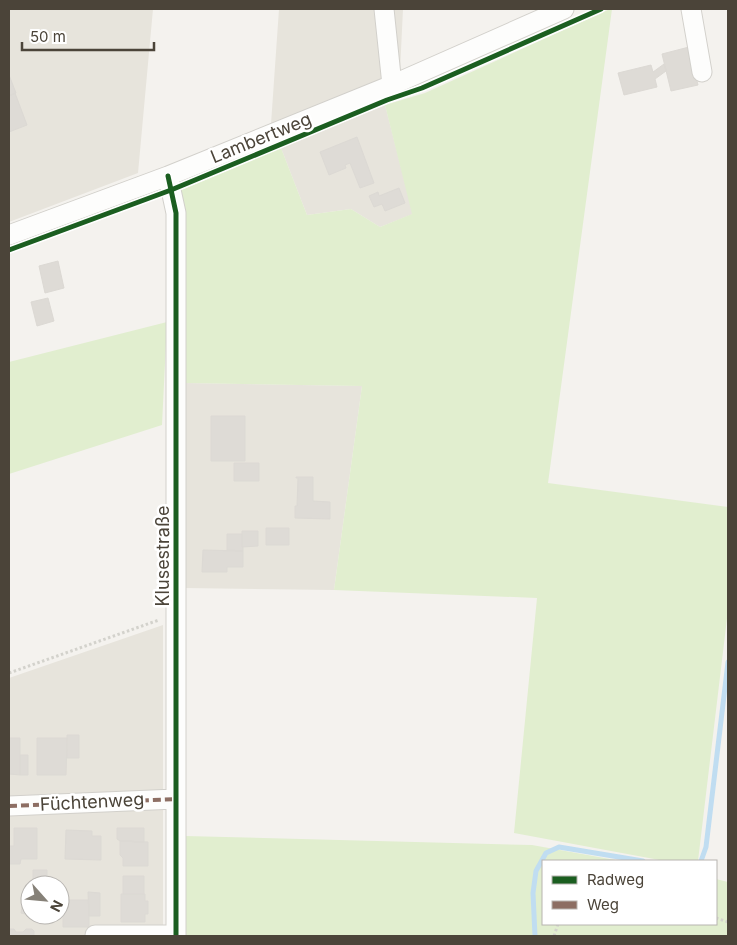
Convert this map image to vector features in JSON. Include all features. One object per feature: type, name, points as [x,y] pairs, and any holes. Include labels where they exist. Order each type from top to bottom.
[{"type":"street","points":[[384,9],[392,85]]},
{"type":"street","name":"Lambertweg","points":[[9,235],[168,176],[392,85],[564,9]]},
{"type":"street","points":[[691,9],[702,72]]},
{"type":"street","name":"Klusestraße","points":[[168,176],[176,213],[176,935]]},
{"type":"street","name":"Füchtenweg","points":[[9,806],[176,799]]},
{"type":"street","points":[[95,935],[176,935]]},
{"type":"path","points":[[9,672],[176,614]]},
{"type":"shaded area","points":[[9,9],[153,9],[138,173],[9,222]]},
{"type":"shaded area","points":[[279,9],[403,9],[400,71],[271,124]]},
{"type":"shaded area","points":[[385,105],[413,214],[380,227],[351,209],[307,215],[281,148]]},
{"type":"shaded area","points":[[186,383],[362,386],[334,590],[185,588]]},
{"type":"shaded area","points":[[163,625],[163,936],[9,936],[9,678]]},
{"type":"green space","points":[[612,9],[548,483],[728,507],[728,610],[698,860],[660,860],[514,833],[537,598],[334,590],[362,386],[186,383],[181,190],[281,148],[307,215],[351,209],[380,227],[412,214],[385,105],[425,93]]},
{"type":"green space","points":[[167,322],[162,425],[9,474],[9,362]]},
{"type":"green space","points":[[185,836],[532,845],[615,860],[542,860],[542,925],[717,925],[717,879],[728,882],[728,936],[185,936]]},
{"type":"building","points":[[689,47],[698,85],[671,91],[662,54]]},
{"type":"building","points":[[664,64],[666,71],[655,79],[657,87],[624,95],[618,73],[651,65],[653,72]]},
{"type":"building","points":[[9,75],[16,93],[9,96]]},
{"type":"building","points":[[15,93],[27,125],[9,132],[9,96]]},
{"type":"building","points":[[357,137],[374,183],[360,188],[350,163],[345,165],[346,168],[329,175],[320,152]]},
{"type":"building","points":[[399,188],[405,203],[385,211],[382,204],[374,207],[369,196],[378,192],[379,196]]},
{"type":"building","points":[[58,261],[64,288],[45,293],[39,266]]},
{"type":"building","points":[[48,298],[54,321],[37,326],[31,302]]},
{"type":"building","points":[[211,416],[245,416],[245,461],[211,461]]},
{"type":"building","points":[[234,463],[259,463],[259,481],[234,481]]},
{"type":"building","points":[[296,477],[313,477],[313,501],[330,502],[330,519],[295,518],[298,478]]},
{"type":"building","points":[[266,528],[289,528],[289,545],[266,545]]},
{"type":"building","points":[[242,531],[258,531],[258,546],[242,547]]},
{"type":"building","points":[[227,534],[242,534],[243,551],[227,550]]},
{"type":"building","points":[[203,550],[243,551],[243,567],[227,567],[227,572],[202,572]]},
{"type":"building","points":[[67,735],[79,735],[79,758],[67,758]]},
{"type":"building","points":[[9,738],[20,738],[20,775],[9,774]]},
{"type":"building","points":[[37,738],[67,738],[66,775],[37,775]]},
{"type":"building","points":[[20,755],[28,755],[28,775],[20,775]]},
{"type":"building","points":[[14,828],[37,828],[37,859],[21,859],[20,864],[9,864],[9,846],[14,846]]},
{"type":"building","points":[[117,828],[144,828],[144,842],[120,841],[117,839]]},
{"type":"building","points":[[66,830],[92,831],[92,836],[101,836],[101,860],[65,859]]},
{"type":"building","points":[[120,841],[148,842],[148,866],[123,866],[123,858],[120,855]]},
{"type":"building","points":[[33,870],[47,870],[47,875],[33,875]]},
{"type":"building","points":[[123,876],[144,876],[144,894],[123,894]]},
{"type":"building","points":[[88,892],[100,893],[100,916],[89,916]]},
{"type":"building","points":[[121,894],[145,894],[145,901],[148,901],[148,914],[145,914],[145,922],[121,922]]},
{"type":"building","points":[[70,900],[89,900],[89,927],[63,927],[63,925],[70,925]]},
{"type":"building","points":[[9,929],[23,932],[26,929],[32,929],[34,936],[9,936]]},
{"type":"waterway","points":[[701,860],[706,847],[728,662]]},
{"type":"waterway","points":[[542,860],[546,853],[559,847],[637,860]]},
{"type":"waterway","points":[[535,936],[533,893],[536,871],[542,860]]},
{"type":"marked path","points":[[9,806],[176,799]]},
{"type":"cycle path","points":[[9,250],[171,190],[387,100],[422,88],[601,9]]},
{"type":"cycle path","points":[[168,176],[176,213],[176,936]]}]
